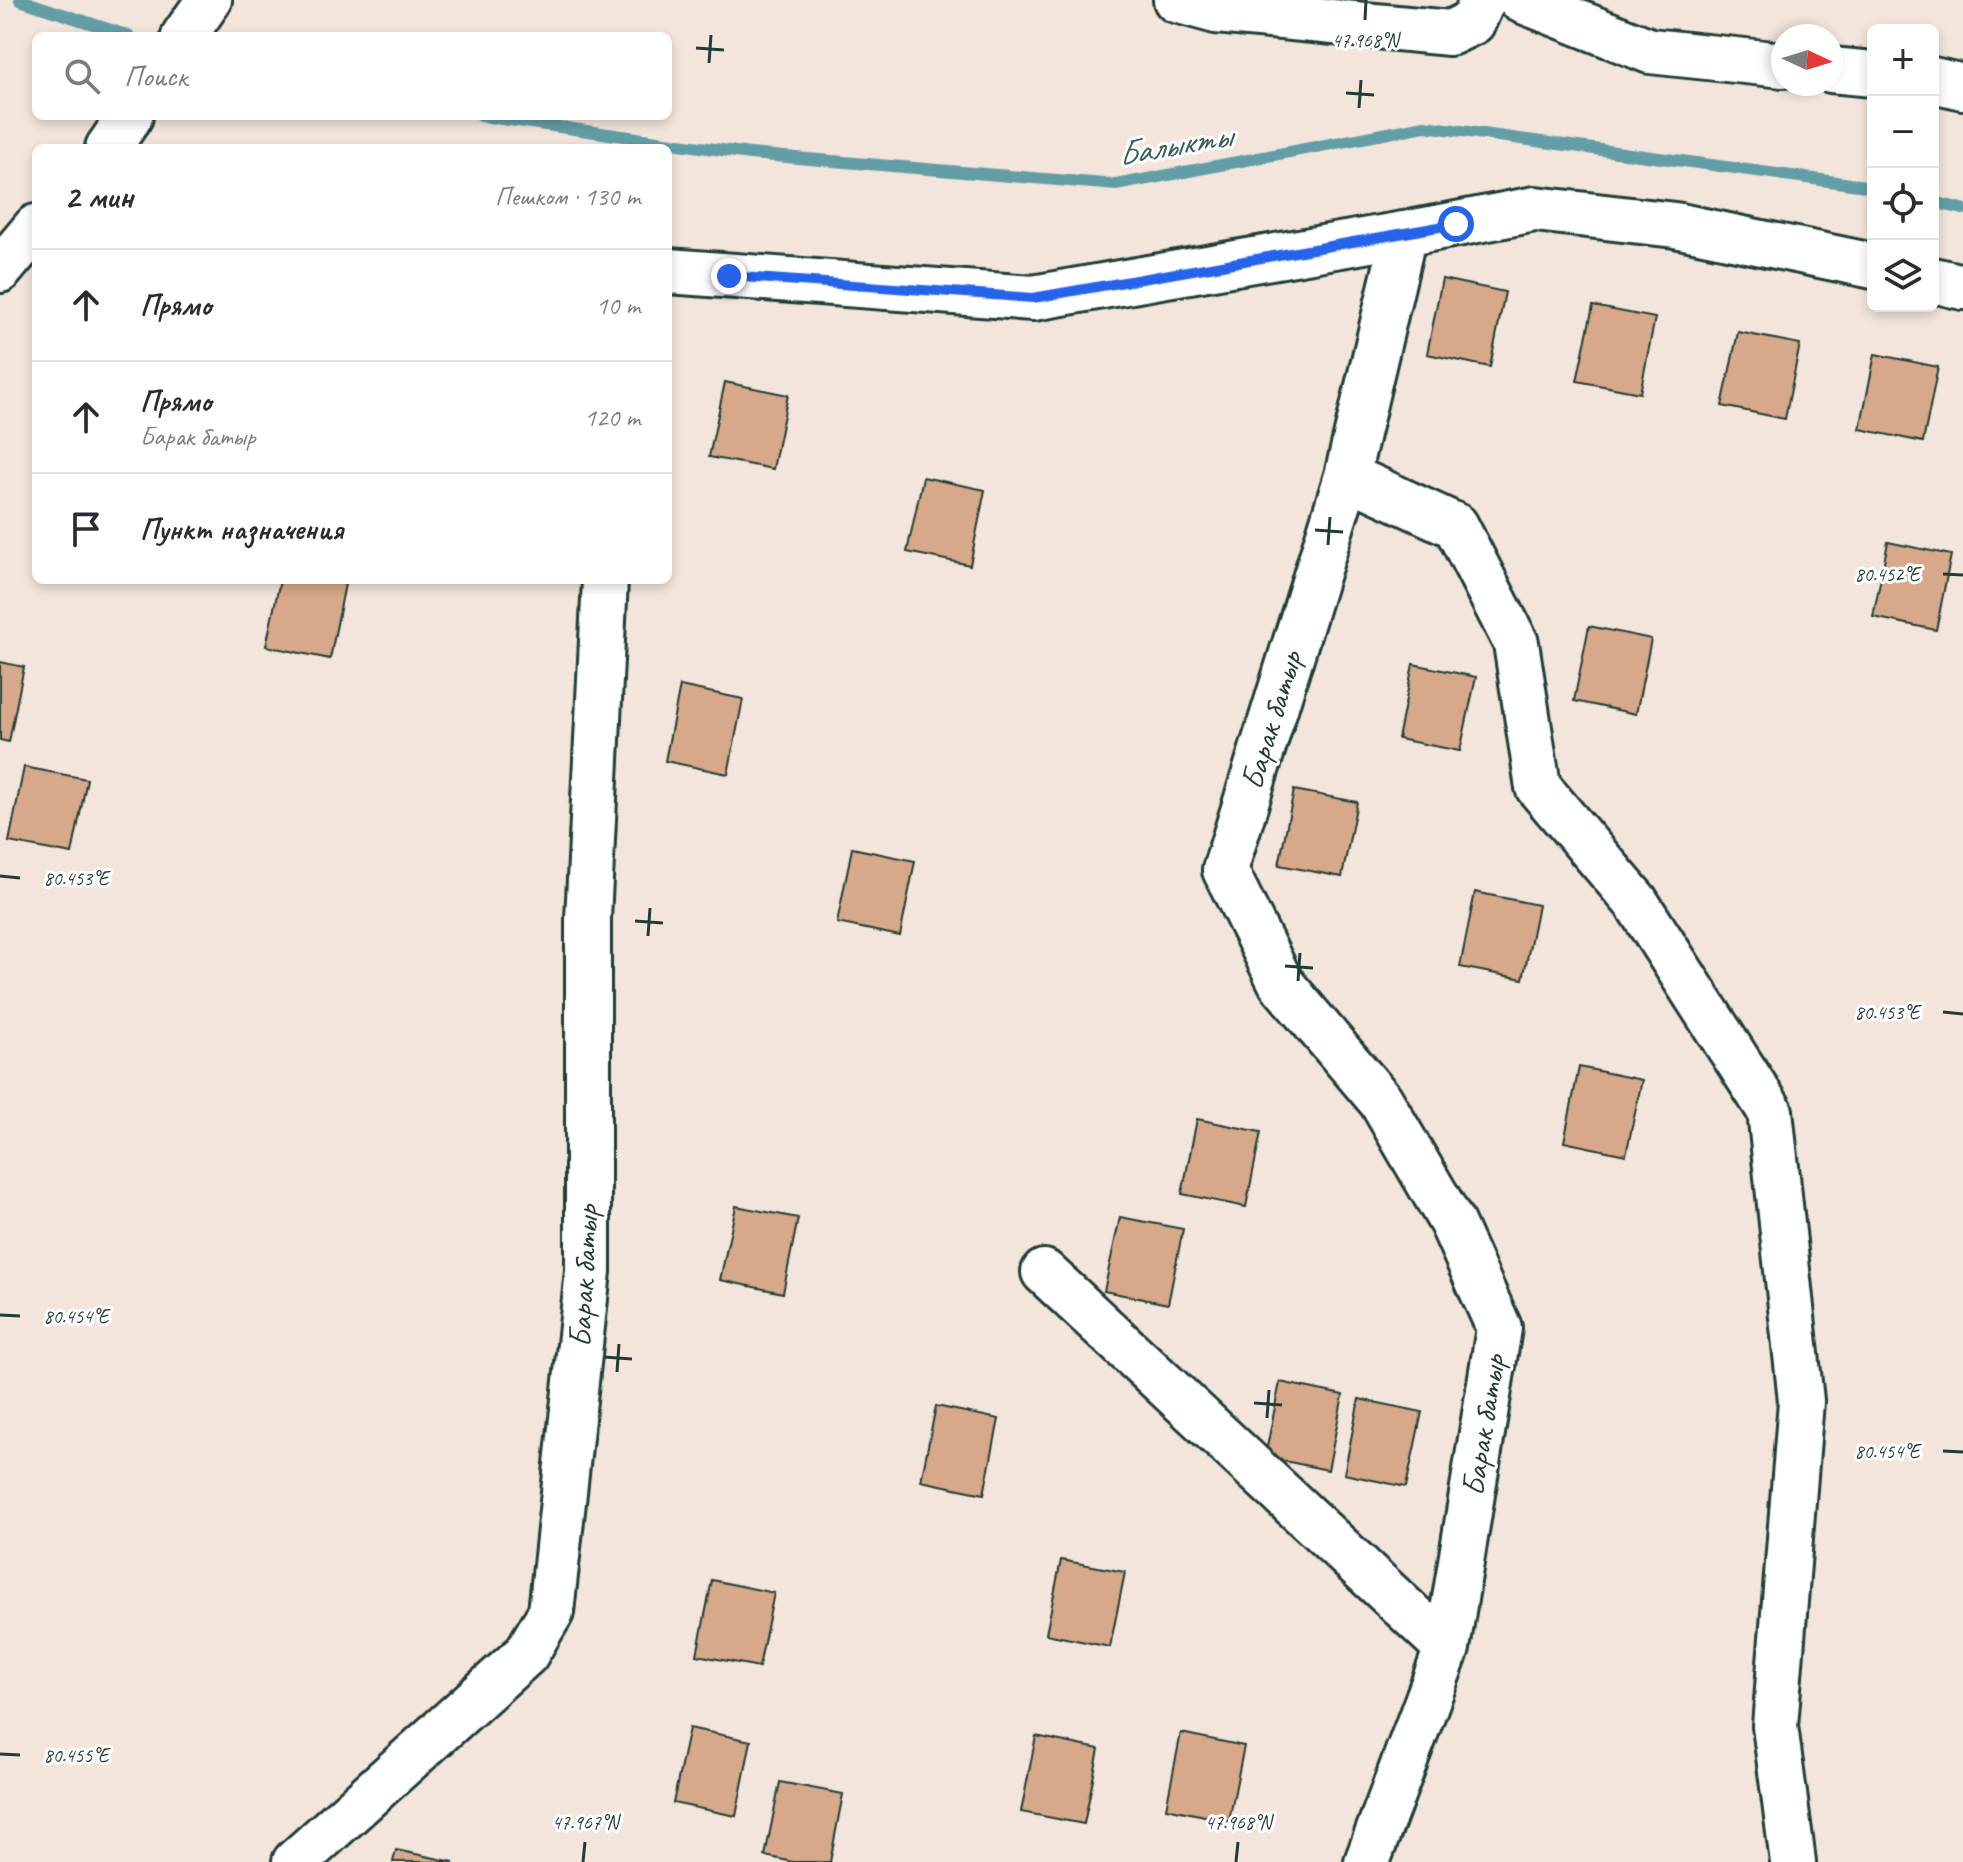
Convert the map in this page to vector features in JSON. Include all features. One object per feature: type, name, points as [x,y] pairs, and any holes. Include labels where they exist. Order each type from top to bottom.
[{"type":"street","points":[[187,32],[209,0]]},
{"type":"street","points":[[1176,0],[1216,11],[1450,33],[1473,22],[1483,0]]},
{"type":"street","points":[[1521,0],[1650,51],[1771,64]]},
{"type":"street","points":[[1843,71],[1867,73]]},
{"type":"street","points":[[1939,81],[1963,87]]},
{"type":"street","points":[[111,144],[127,120]]},
{"type":"street","points":[[672,271],[1033,298],[1535,209],[1675,225],[1867,265]]},
{"type":"street","name":"Барак батыр","points":[[1367,1862],[1447,1648],[1499,1328],[1452,1223],[1381,1101],[1281,983],[1225,870],[1347,476],[1404,234]]},
{"type":"street","points":[[1939,281],[1963,287]]},
{"type":"street","points":[[1347,476],[1456,526],[1516,643],[1538,787],[1636,902],[1770,1111],[1801,1401],[1775,1726],[1793,1862]]},
{"type":"street","name":"Барак батыр","points":[[295,1862],[526,1654],[551,1612],[588,1271],[588,919],[605,584]]},
{"type":"street","points":[[1044,1272],[1447,1648]]},
{"type":"building","points":[[1442,279],[1505,292],[1490,367],[1427,354]]},
{"type":"building","points":[[1593,306],[1655,318],[1640,393],[1577,381]]},
{"type":"building","points":[[1738,332],[1800,344],[1785,419],[1722,406]]},
{"type":"building","points":[[1875,354],[1938,367],[1923,442],[1860,429]]},
{"type":"building","points":[[725,382],[788,395],[773,469],[709,457]]},
{"type":"building","points":[[923,477],[985,490],[970,565],[907,552]]},
{"type":"building","points":[[1888,542],[1951,555],[1936,630],[1873,617]]},
{"type":"building","points":[[279,584],[345,584],[330,659],[266,646]]},
{"type":"building","points":[[1589,626],[1651,639],[1636,714],[1574,701]]},
{"type":"building","points":[[0,662],[24,667],[9,742],[0,740]]},
{"type":"building","points":[[1413,664],[1476,677],[1460,751],[1398,739]]},
{"type":"building","points":[[680,686],[743,699],[728,774],[665,761]]},
{"type":"building","points":[[24,767],[87,779],[72,854],[9,842]]},
{"type":"building","points":[[1294,790],[1357,802],[1342,877],[1279,865]]},
{"type":"building","points":[[852,848],[915,861],[900,936],[837,923]]},
{"type":"building","points":[[1475,892],[1538,905],[1523,979],[1460,967]]},
{"type":"building","points":[[1579,1067],[1642,1080],[1626,1155],[1564,1142]]},
{"type":"building","points":[[1197,1119],[1261,1132],[1246,1207],[1182,1194]]},
{"type":"building","points":[[736,1206],[798,1218],[783,1293],[720,1280]]},
{"type":"building","points":[[1120,1217],[1183,1229],[1168,1304],[1104,1291]]},
{"type":"building","points":[[1280,1382],[1343,1395],[1328,1470],[1265,1457]]},
{"type":"building","points":[[1359,1399],[1422,1412],[1406,1487],[1344,1474]]},
{"type":"building","points":[[936,1406],[999,1419],[984,1494],[921,1481]]},
{"type":"building","points":[[1061,1560],[1125,1572],[1110,1647],[1046,1634]]},
{"type":"building","points":[[712,1580],[774,1593],[759,1667],[697,1655]]},
{"type":"building","points":[[689,1728],[751,1741],[736,1816],[673,1803]]},
{"type":"building","points":[[1181,1733],[1244,1746],[1229,1821],[1166,1808]]},
{"type":"building","points":[[1036,1736],[1099,1749],[1084,1824],[1021,1812]]},
{"type":"building","points":[[780,1782],[843,1794],[830,1862],[793,1862],[765,1856]]},
{"type":"building","points":[[396,1850],[454,1862],[393,1862]]},
{"type":"waterway","points":[[20,0],[117,32]]},
{"type":"waterway","name":"Балыкты","points":[[509,120],[750,154],[1116,185],[1425,126],[1867,186]]},
{"type":"waterway","name":"Балыкты","points":[[1939,203],[1963,209]]},
{"type":"route","points":[[729,276],[1033,298],[1456,224]]}]
